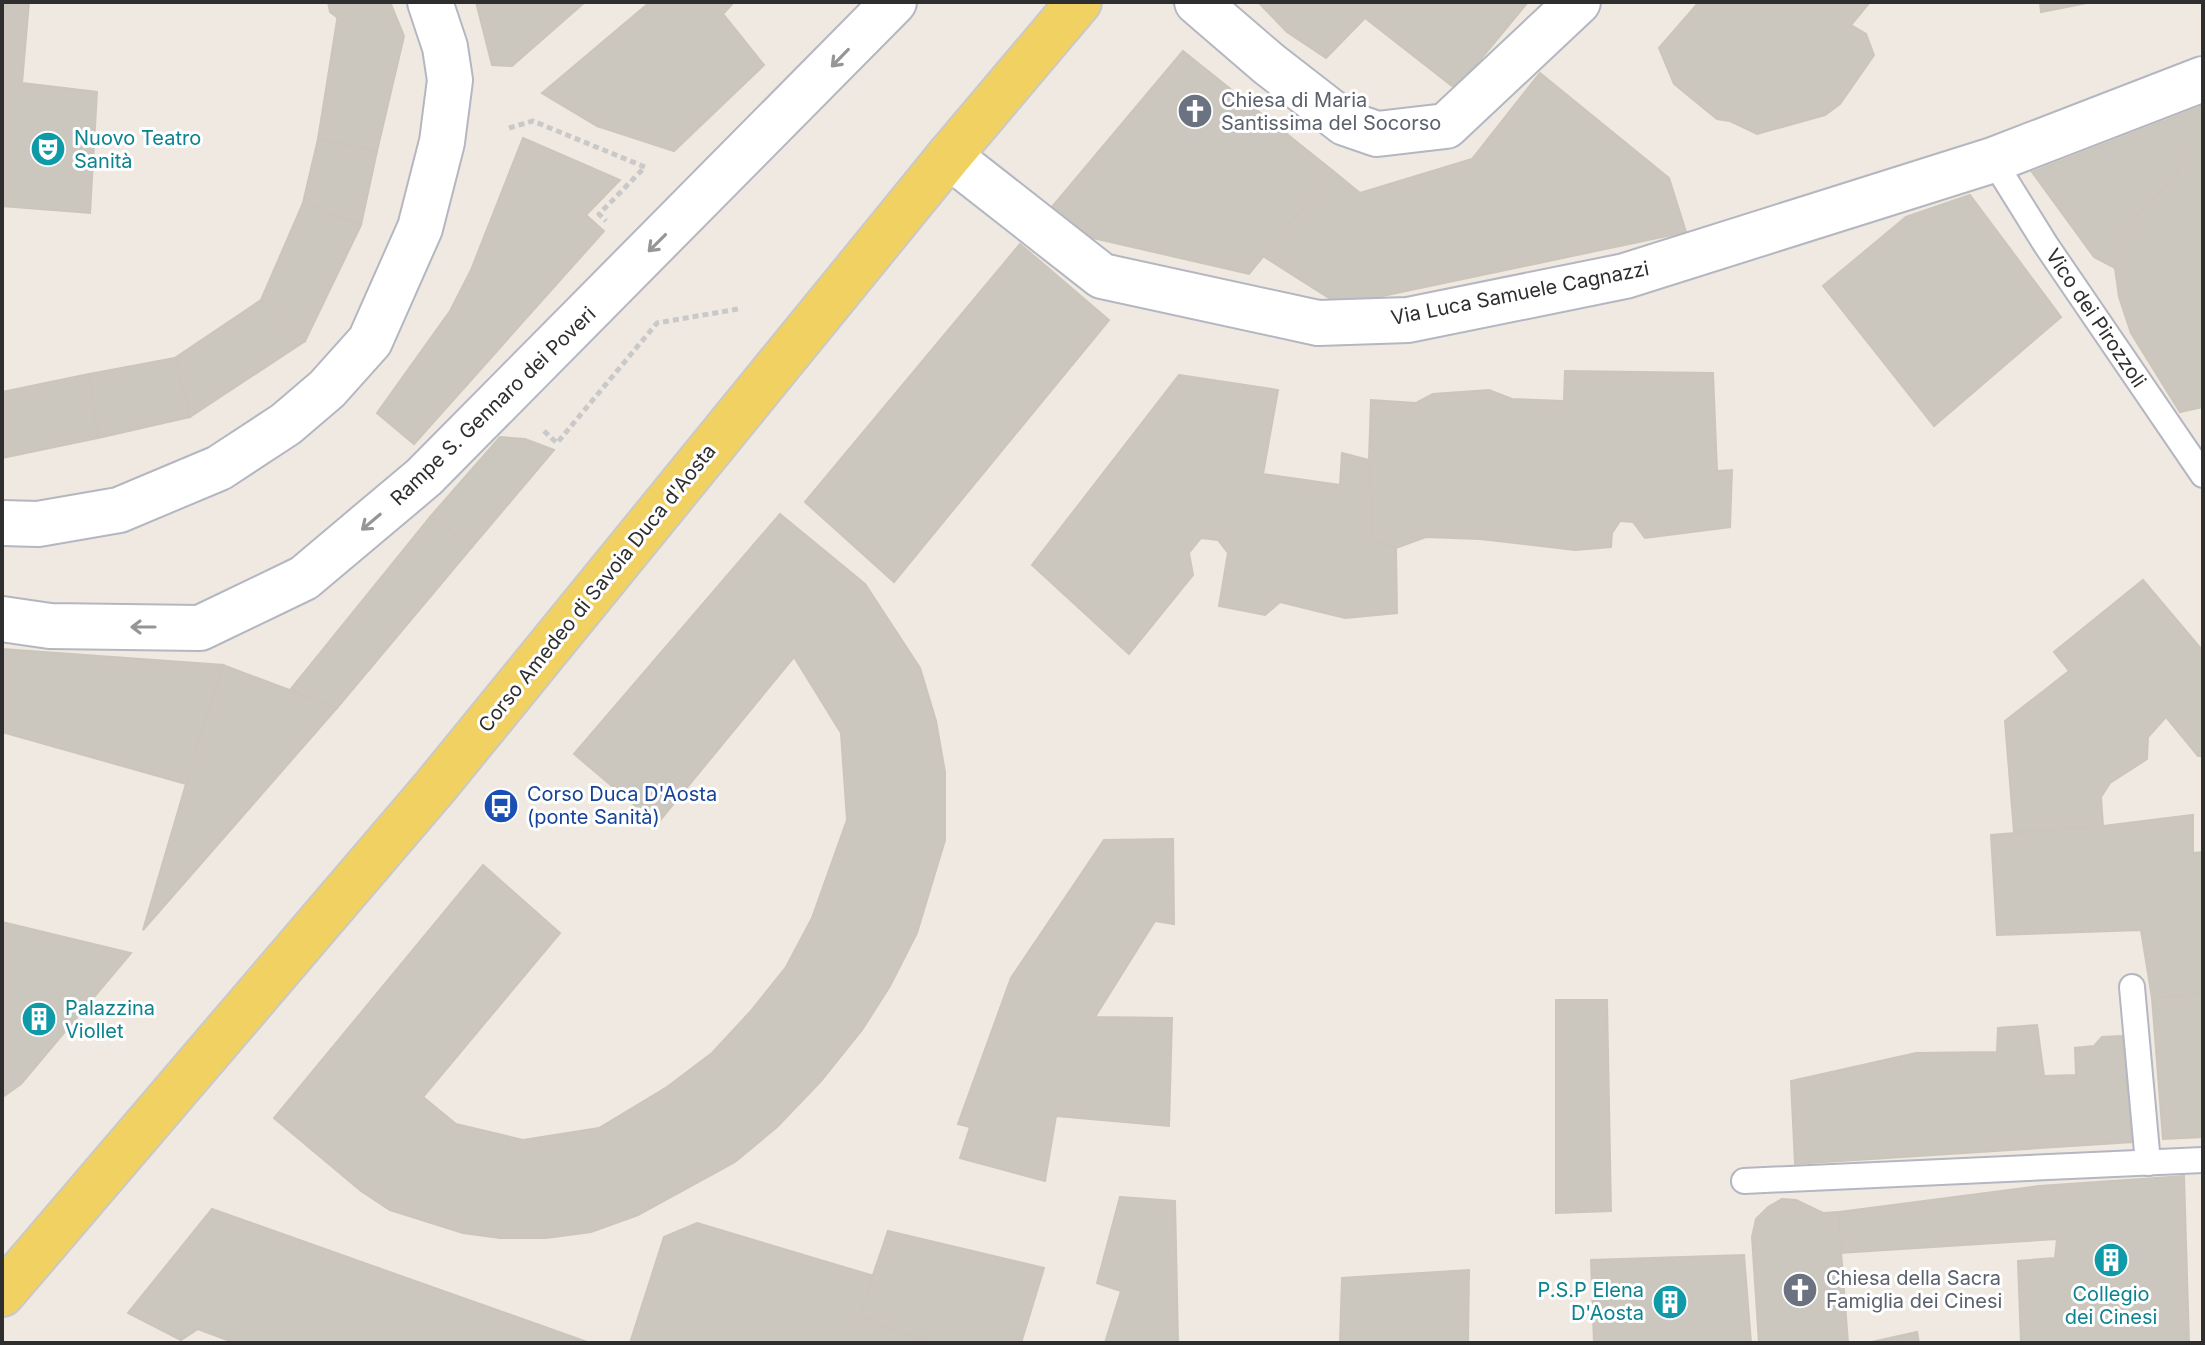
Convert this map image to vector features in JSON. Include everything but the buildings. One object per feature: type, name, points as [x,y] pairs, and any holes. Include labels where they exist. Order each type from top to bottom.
[{"type":"main road","name":"Corso Amedeo di Savoia Duca d'Aosta","points":[[2,1294],[435,787],[949,156],[1079,2]]},
{"type":"street","points":[[2,523],[38,524],[119,510],[219,468],[286,424],[327,389],[370,341],[420,228],[442,142],[450,80],[445,47],[430,2]]},
{"type":"street","name":"Rampe S. Gennaro dei Poveri","points":[[2,619],[50,626],[200,628],[304,578],[424,477],[894,2]]},
{"type":"street","points":[[1197,2],[1269,64],[1345,123],[1377,134],[1446,126],[1578,2]]},
{"type":"street","name":"Via Luca Samuele Cagnazzi","points":[[949,156],[1102,276],[1318,323],[1408,320],[1625,276],[1993,160],[2203,79]]},
{"type":"lane","name":"Vico dei Pirozzoli","points":[[1993,160],[2046,245],[2203,475]]},
{"type":"lane","points":[[2132,987],[2148,1163]]},
{"type":"lane","points":[[1744,1181],[2203,1160]]},
{"type":"path","points":[[509,128],[533,121],[645,167],[599,214]]},
{"type":"path","points":[[650,331],[657,323],[738,309]]},
{"type":"place","name":"Chiesa di Maria Santissima del Socorso","points":[[1195,111]]},
{"type":"place","name":"Nuovo Teatro Sanità","points":[[48,149]]},
{"type":"place","name":"Corso Duca D'Aosta (ponte Sanità)","points":[[501,806]]},
{"type":"place","name":"Palazzina Viollet","points":[[39,1019]]},
{"type":"place","name":"Collegio dei Cinesi","points":[[2111,1260]]},
{"type":"place","name":"Chiesa della Sacra Famiglia dei Cinesi","points":[[1800,1290]]},
{"type":"place","name":"P.S.P Elena D'Aosta","points":[[1670,1302]]}]
